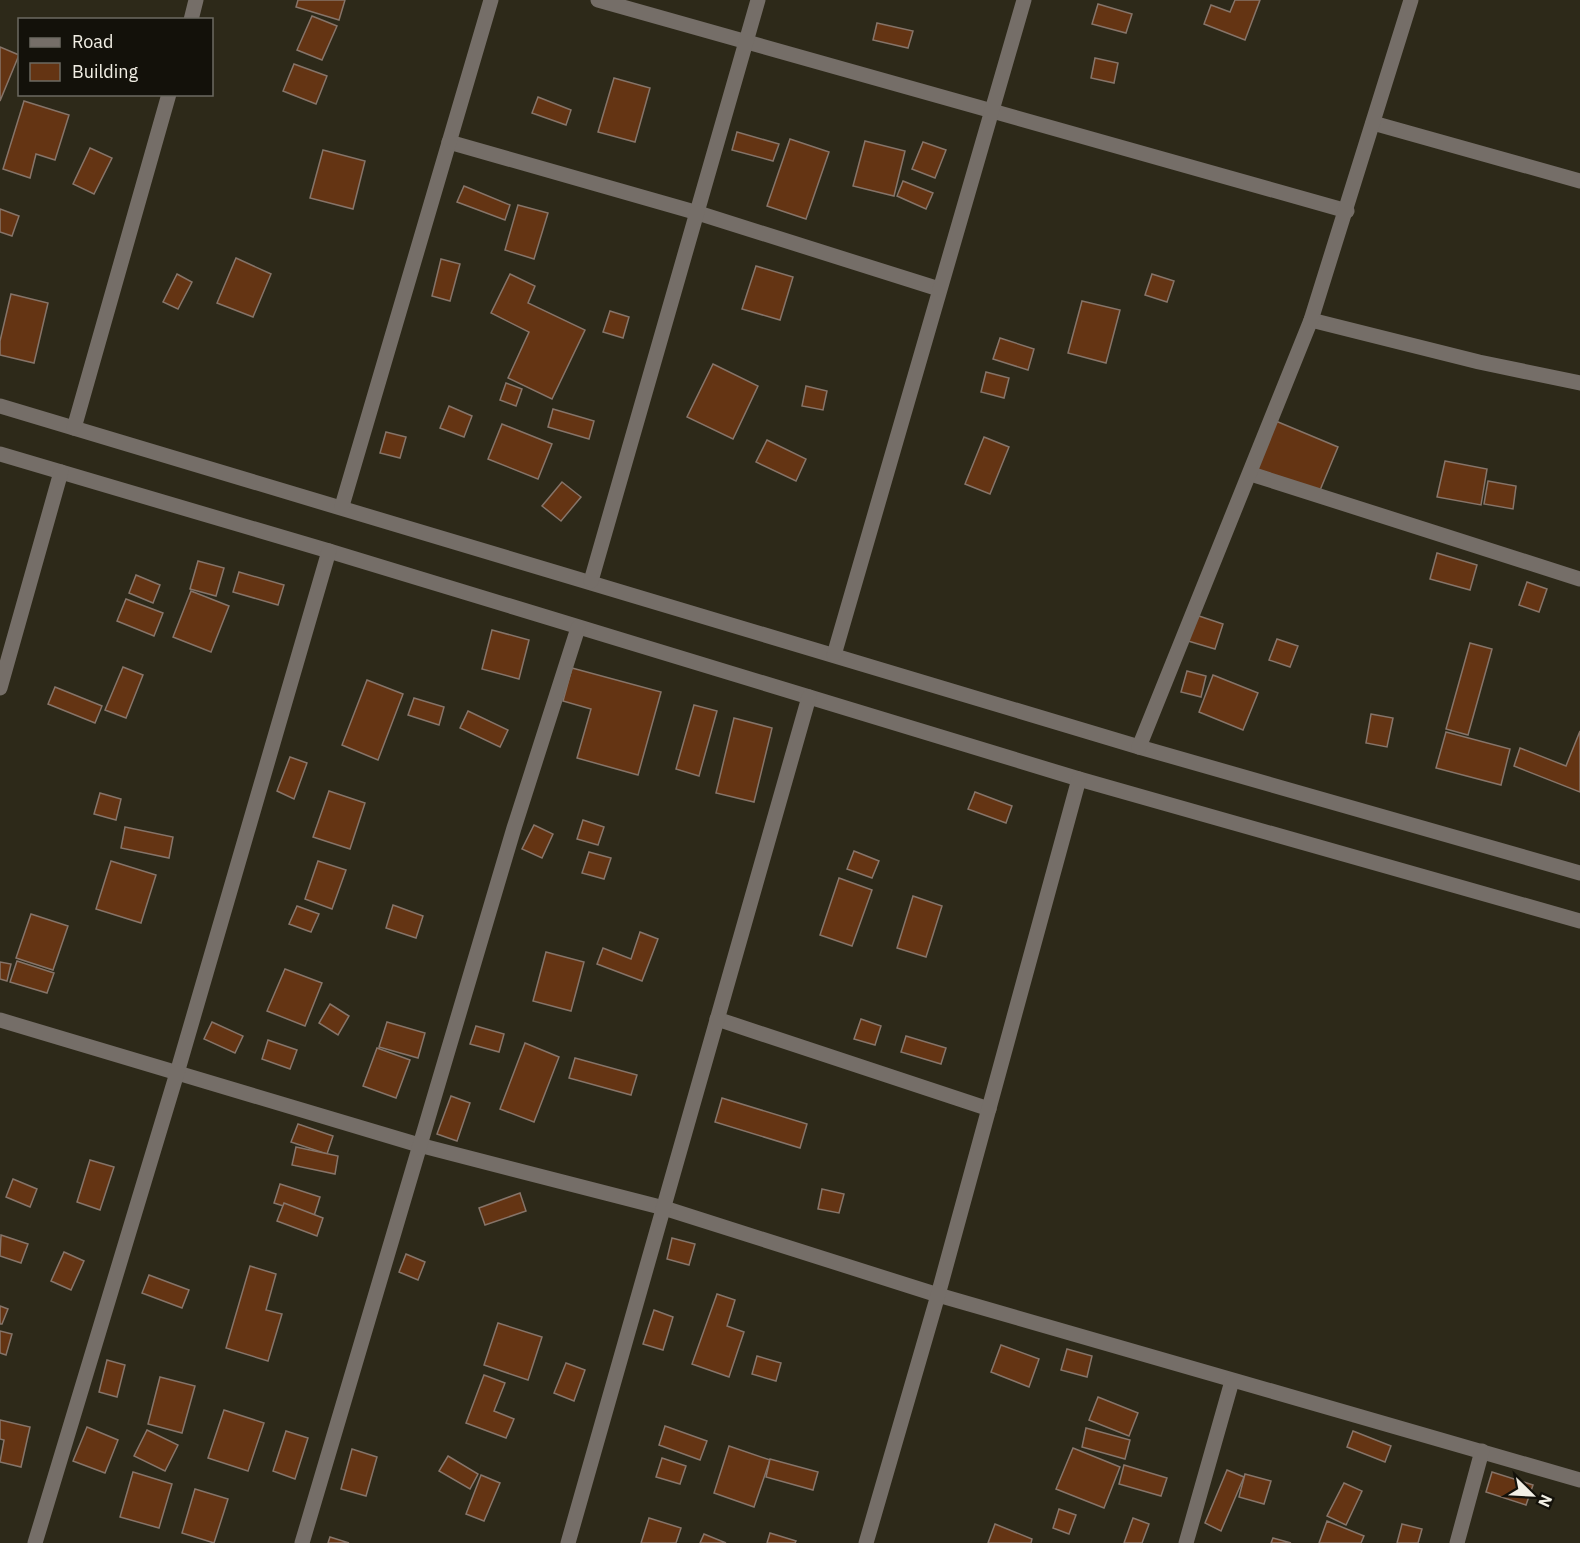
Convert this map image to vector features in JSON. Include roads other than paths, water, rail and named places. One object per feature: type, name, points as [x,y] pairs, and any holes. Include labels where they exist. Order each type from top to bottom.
[{"type":"street","points":[[192,18],[196,0]]},
{"type":"street","points":[[342,507],[490,0]]},
{"type":"street","points":[[598,0],[1347,211]]},
{"type":"street","points":[[591,581],[758,0]]},
{"type":"street","points":[[834,655],[1024,0]]},
{"type":"street","points":[[1139,747],[1251,474],[1311,320],[1347,211],[1411,0]]},
{"type":"street","points":[[74,428],[169,96]]},
{"type":"street","points":[[1373,123],[1580,181]]},
{"type":"street","points":[[449,142],[698,213],[939,289]]},
{"type":"street","points":[[1311,320],[1479,362],[1580,383]]},
{"type":"street","points":[[0,406],[591,581],[1139,747],[1580,873]]},
{"type":"street","points":[[0,454],[329,550],[578,628],[1079,779],[1580,921]]},
{"type":"street","points":[[0,688],[5,650],[61,472]]},
{"type":"street","points":[[1251,474],[1580,579]]},
{"type":"street","points":[[34,1543],[177,1073],[329,550]]},
{"type":"street","points":[[302,1543],[514,828],[578,628]]},
{"type":"street","points":[[568,1543],[809,697]]},
{"type":"street","points":[[866,1543],[938,1295],[1079,779]]},
{"type":"street","points":[[717,1019],[989,1108]]},
{"type":"street","points":[[0,1020],[419,1146],[664,1208],[938,1295],[1580,1480]]},
{"type":"street","points":[[1186,1543],[1232,1381]]},
{"type":"street","points":[[1457,1543],[1482,1451]]}]
